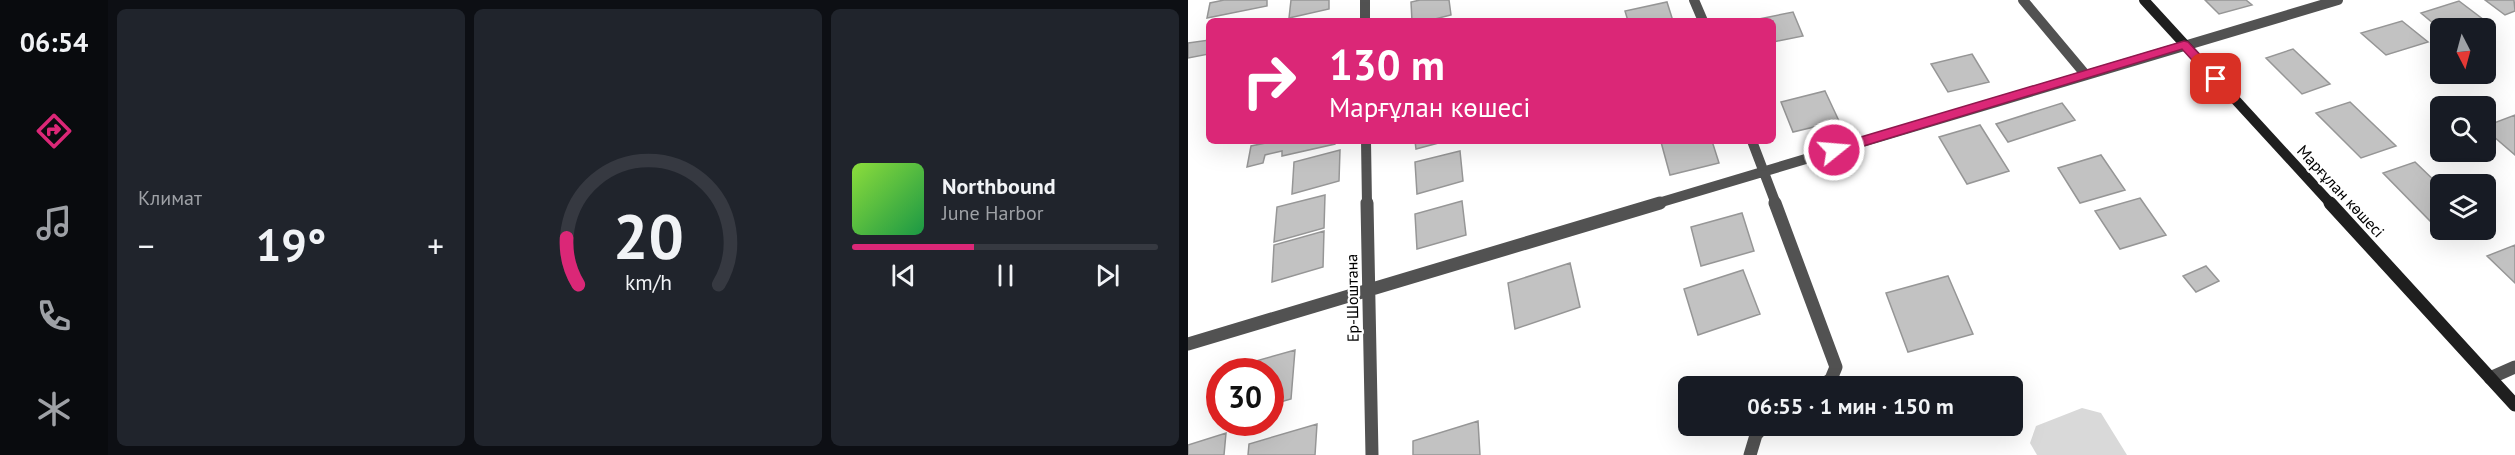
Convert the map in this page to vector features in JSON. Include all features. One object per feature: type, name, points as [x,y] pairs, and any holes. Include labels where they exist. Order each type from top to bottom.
[{"type":"main road","name":"Марғұлан көшесі","points":[[2144,0],[2515,405]]},
{"type":"street","points":[[1365,0],[1365,18]]},
{"type":"street","points":[[1694,0],[1701,18]]},
{"type":"street","points":[[2024,0],[2085,74]]},
{"type":"street","points":[[1188,344],[2337,0]]},
{"type":"street","name":"Ер-Шоштана","points":[[1366,144],[1372,455]]},
{"type":"street","points":[[1753,144],[1836,367],[1832,376]]},
{"type":"street","points":[[2490,378],[2515,367]]},
{"type":"street","points":[[1750,455],[1755,436]]},
{"type":"shaded area","points":[[2082,408],[2101,413],[2127,455],[2037,455],[2030,443],[2036,426]]},
{"type":"building","points":[[1224,0],[1267,0],[1267,6],[1207,18],[1210,3]]},
{"type":"building","points":[[1291,0],[1329,0],[1329,9],[1289,18]]},
{"type":"building","points":[[1449,0],[1451,15],[1439,18],[1412,18],[1411,2]]},
{"type":"building","points":[[2205,0],[2246,0],[2252,5],[2219,14]]},
{"type":"building","points":[[2485,0],[2514,0],[2515,11],[2505,15]]},
{"type":"building","points":[[2459,1],[2481,18],[2430,18],[2430,21],[2421,13]]},
{"type":"building","points":[[1667,2],[1672,18],[1627,18],[1625,11]]},
{"type":"building","points":[[1793,12],[1803,36],[1776,41],[1776,18],[1764,18]]},
{"type":"building","points":[[2402,21],[2428,42],[2386,55],[2361,33]]},
{"type":"building","points":[[1206,40],[1206,55],[1188,58],[1188,43]]},
{"type":"building","points":[[2293,49],[2330,84],[2302,94],[2266,58]]},
{"type":"building","points":[[1972,54],[1989,82],[1948,92],[1931,64]]},
{"type":"building","points":[[1825,91],[1839,121],[1793,132],[1781,102]]},
{"type":"building","points":[[2350,102],[2396,146],[2361,158],[2316,113]]},
{"type":"building","points":[[2062,103],[2075,120],[2008,142],[1996,124]]},
{"type":"building","points":[[2515,115],[2515,155],[2496,139],[2496,122]]},
{"type":"building","points":[[1980,125],[2009,171],[1967,184],[1939,137]]},
{"type":"building","points":[[1335,144],[1282,156],[1282,151],[1265,155],[1263,163],[1247,167],[1251,146]]},
{"type":"building","points":[[1415,144],[1435,144],[1416,149]]},
{"type":"building","points":[[1662,144],[1713,144],[1719,163],[1670,175]]},
{"type":"building","points":[[1340,150],[1339,181],[1292,194],[1294,162]]},
{"type":"building","points":[[1460,151],[1463,181],[1417,194],[1415,162]]},
{"type":"building","points":[[2101,155],[2125,190],[2080,203],[2058,168]]},
{"type":"building","points":[[2415,162],[2430,176],[2430,221],[2383,173]]},
{"type":"building","points":[[1325,195],[1324,228],[1274,242],[1277,207]]},
{"type":"building","points":[[2140,198],[2166,235],[2120,249],[2095,211]]},
{"type":"building","points":[[1462,201],[1466,235],[1417,249],[1415,214]]},
{"type":"building","points":[[1742,213],[1754,251],[1701,266],[1691,227]]},
{"type":"building","points":[[1324,231],[1323,267],[1272,282],[1274,245]]},
{"type":"building","points":[[2515,245],[2515,283],[2487,256]]},
{"type":"building","points":[[1570,263],[1580,307],[1515,329],[1508,283]]},
{"type":"building","points":[[2206,266],[2219,281],[2196,292],[2183,276]]},
{"type":"building","points":[[1743,270],[1760,314],[1698,335],[1684,289]]},
{"type":"building","points":[[1948,276],[1973,334],[1908,352],[1886,293]]},
{"type":"building","points":[[1295,350],[1291,399],[1284,401],[1284,358],[1267,358]]},
{"type":"building","points":[[1478,421],[1480,455],[1413,455],[1413,441]]},
{"type":"building","points":[[1317,424],[1315,455],[1248,455],[1249,444],[1284,436],[1284,434]]},
{"type":"building","points":[[1216,436],[1226,436],[1224,455],[1188,455],[1188,445]]},
{"type":"route","points":[[1834,150],[2184,45],[2216,79]]}]
